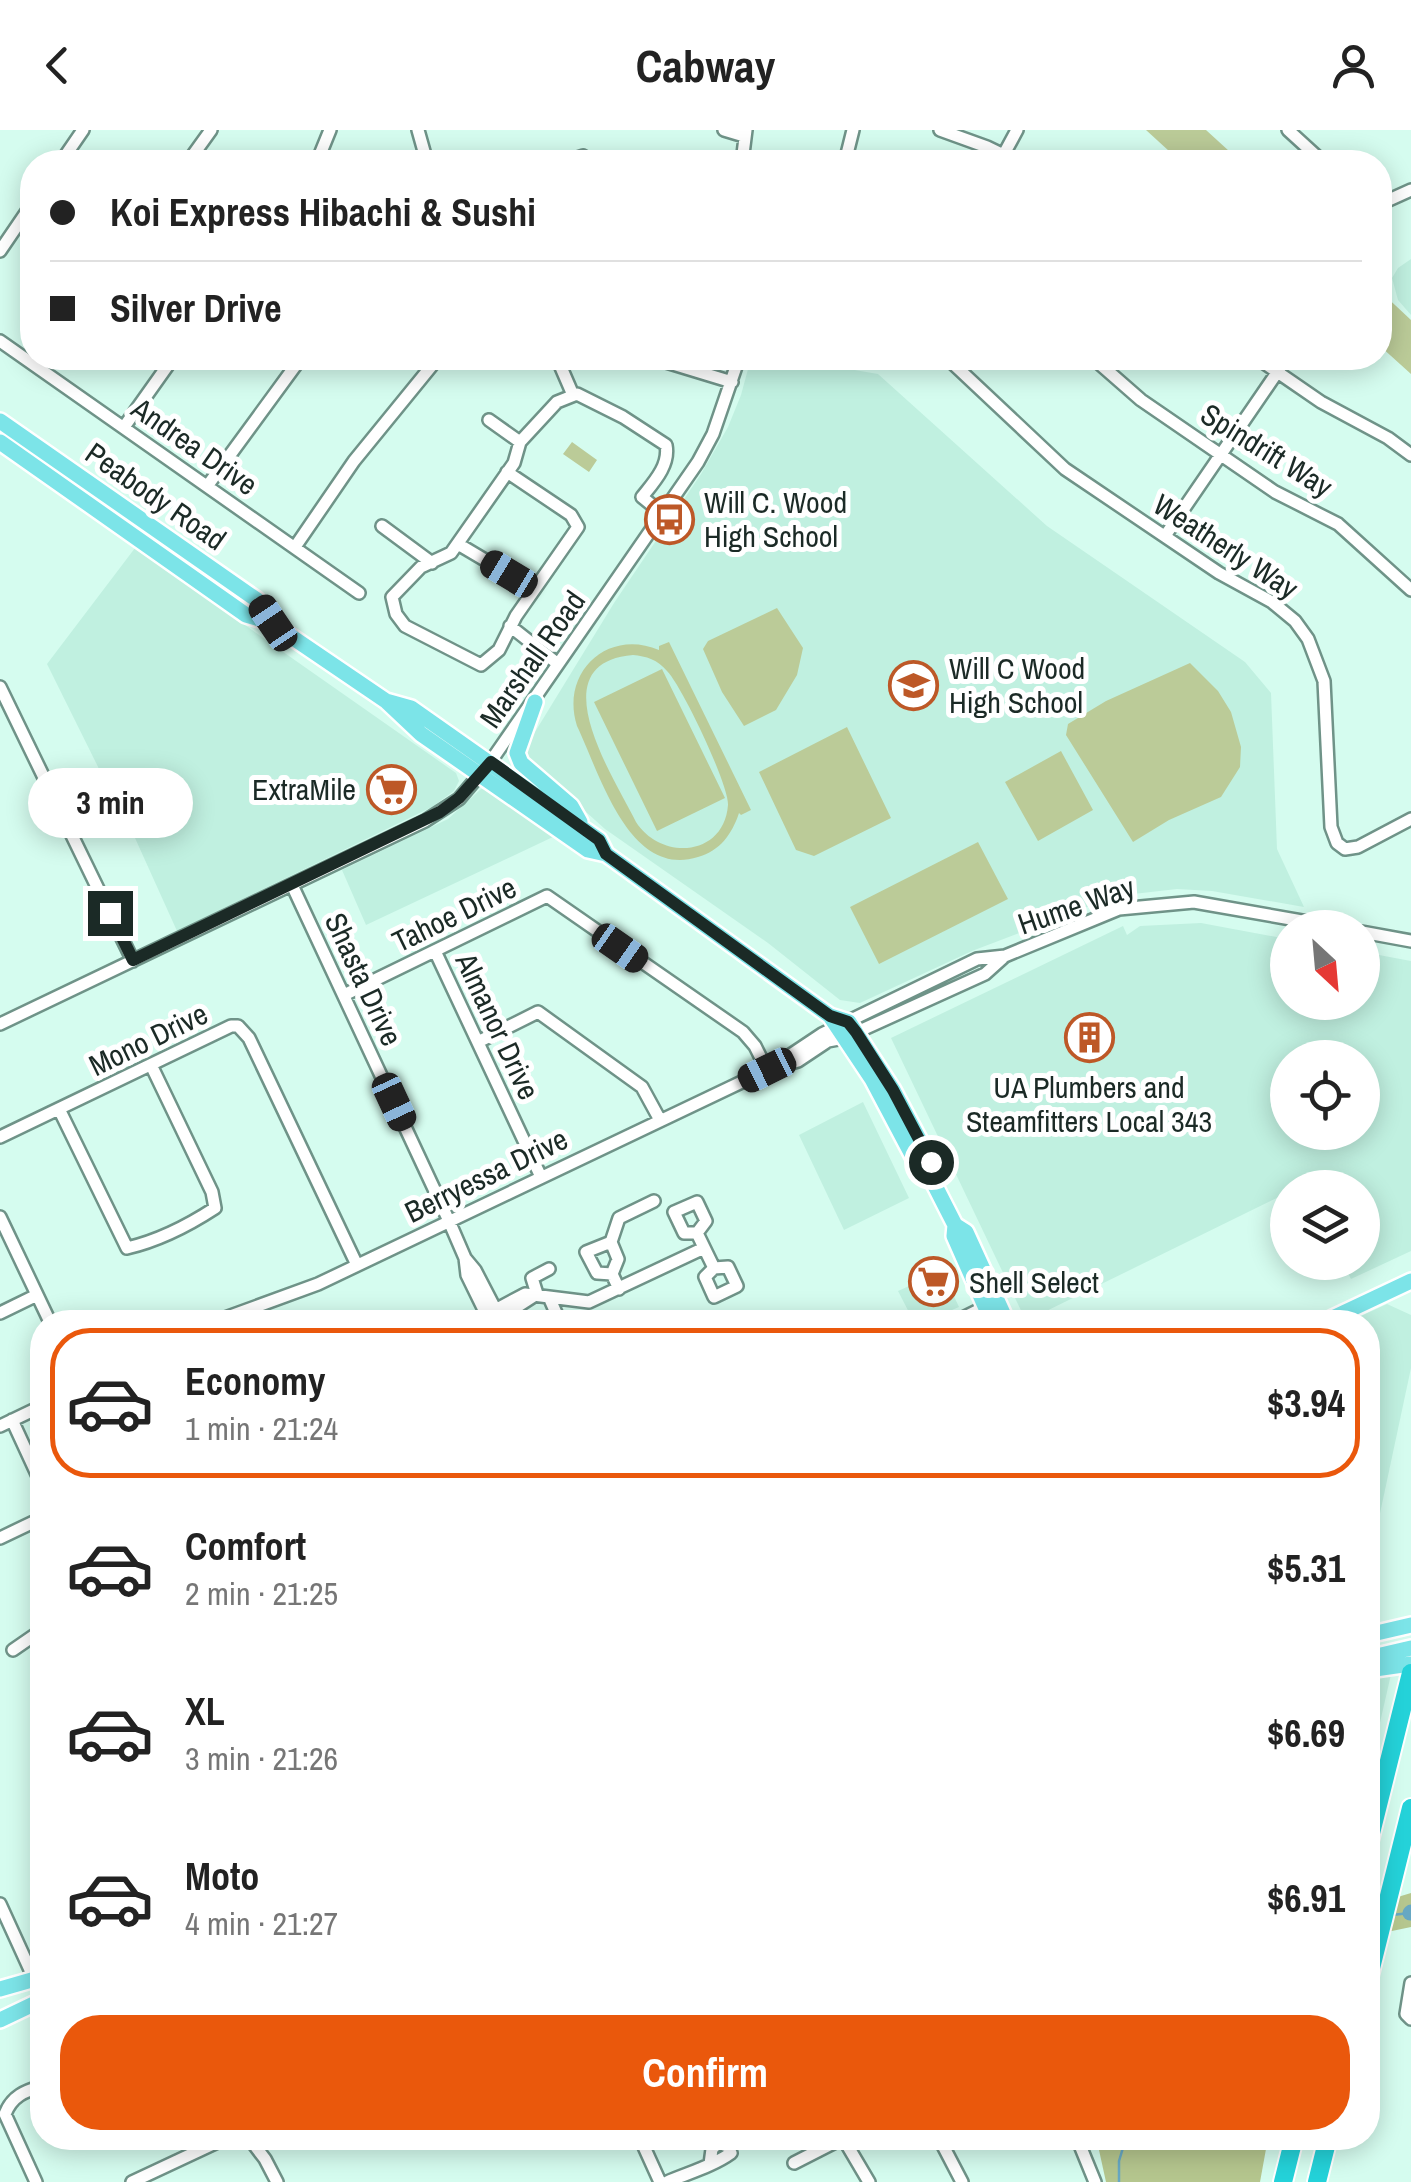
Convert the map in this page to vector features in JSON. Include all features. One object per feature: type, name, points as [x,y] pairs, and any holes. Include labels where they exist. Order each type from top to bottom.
[{"type":"highway","points":[[1380,1797],[1409,1680]]},
{"type":"highway","points":[[1380,1930],[1411,1808]]},
{"type":"highway","points":[[1283,2182],[1291,2150]]},
{"type":"highway","points":[[1317,2182],[1325,2150]]},
{"type":"main road","name":"Peabody Road","points":[[0,420],[258,600],[273,623]]},
{"type":"main road","name":"Peabody Road","points":[[0,442],[246,615],[273,623],[386,701],[412,726],[480,776],[588,850],[606,854],[843,1027],[893,1090],[922,1144],[931,1162],[928,1172],[955,1224],[966,1232],[992,1310]]},
{"type":"main road","name":"Peabody Road","points":[[386,701],[411,708],[491,762],[599,840],[606,854]]},
{"type":"main road","points":[[535,702],[517,753],[521,763],[571,806],[585,830]]},
{"type":"main road","points":[[1349,1310],[1411,1281]]},
{"type":"main road","points":[[1380,1632],[1411,1625]]},
{"type":"main road","points":[[1380,1642],[1411,1636]]},
{"type":"main road","points":[[1380,1655],[1411,1648]]},
{"type":"main road","points":[[1380,1668],[1411,1664]]},
{"type":"main road","points":[[0,1989],[30,1981]]},
{"type":"main road","points":[[0,2008],[30,2000]]},
{"type":"main road","points":[[0,2020],[30,2004]]},
{"type":"street","points":[[724,130],[745,133]]},
{"type":"street","points":[[940,130],[993,150]]},
{"type":"street","points":[[1288,130],[1310,150]]},
{"type":"street","points":[[0,251],[20,222]]},
{"type":"street","name":"Andrea Drive","points":[[53,370],[124,427],[360,593]]},
{"type":"street","points":[[124,427],[164,370]]},
{"type":"street","points":[[208,485],[292,370]]},
{"type":"street","points":[[295,546],[354,461],[428,370]]},
{"type":"street","points":[[562,370],[573,395]]},
{"type":"street","points":[[692,370],[732,382]]},
{"type":"street","name":"Marshall Road","points":[[0,1024],[292,885],[440,812],[459,798],[535,702],[663,514],[713,434],[736,370]]},
{"type":"street","name":"Weatherly Way","points":[[959,370],[1065,469],[1219,573],[1272,602],[1295,621],[1318,658],[1327,698],[1331,827],[1337,843],[1345,849],[1358,847],[1411,820]]},
{"type":"street","name":"Spindrift Way","points":[[1107,370],[1141,400],[1276,492],[1338,524],[1411,590]]},
{"type":"street","points":[[1275,370],[1411,455]]},
{"type":"street","points":[[1165,536],[1278,372]]},
{"type":"street","points":[[508,472],[579,523],[510,626],[500,650],[480,665],[406,626],[396,614],[392,597],[421,566],[451,553],[514,463],[520,442],[557,402],[577,394],[666,445],[668,454],[658,477],[642,497],[663,514]]},
{"type":"street","points":[[489,420],[520,442]]},
{"type":"street","points":[[382,526],[432,563]]},
{"type":"street","points":[[458,544],[534,589]]},
{"type":"street","points":[[510,626],[558,664]]},
{"type":"street","points":[[0,687],[133,960]]},
{"type":"street","name":"Shasta Drive","points":[[292,885],[449,1221],[465,1258],[466,1275],[490,1310]]},
{"type":"street","name":"Tahoe Drive","points":[[344,995],[547,896],[743,1032],[772,1068]]},
{"type":"street","name":"Hume Way","points":[[822,1039],[843,1027],[984,974],[1005,956],[1119,909],[1194,902],[1270,915]]},
{"type":"street","points":[[1380,936],[1411,942]]},
{"type":"street","name":"Almanor Drive","points":[[436,951],[541,1177]]},
{"type":"street","points":[[478,1042],[538,1012],[642,1086],[660,1120]]},
{"type":"street","name":"Mono Drive","points":[[0,1137],[238,1026],[244,1030],[357,1265]]},
{"type":"street","name":"Berryessa Drive","points":[[247,1310],[318,1284],[660,1120],[772,1068],[798,1060],[822,1039]]},
{"type":"street","points":[[59,1109],[127,1248],[159,1237],[215,1208],[212,1192],[150,1065]]},
{"type":"street","points":[[618,1289],[612,1274],[618,1259],[611,1242],[619,1218],[654,1201]]},
{"type":"street","points":[[0,1217],[44,1310]]},
{"type":"street","points":[[697,1233],[714,1268]]},
{"type":"street","points":[[611,1242],[586,1252],[597,1273],[612,1274]]},
{"type":"street","points":[[511,1310],[543,1296],[590,1302],[704,1248]]},
{"type":"street","points":[[549,1269],[532,1278],[552,1310]]},
{"type":"street","points":[[0,1313],[37,1296]]},
{"type":"street","points":[[30,1412],[6,1423],[30,1464]]},
{"type":"street","points":[[0,1538],[30,1524]]},
{"type":"street","points":[[13,1650],[30,1638]]},
{"type":"street","points":[[0,1904],[30,1961]]},
{"type":"street","points":[[1411,1982],[1405,2006],[1411,2019]]},
{"type":"street","points":[[30,2090],[9,2103],[5,2114],[36,2182]]},
{"type":"street","points":[[132,2182],[199,2150]]},
{"type":"street","points":[[259,2150],[278,2182]]},
{"type":"street","points":[[646,2150],[663,2182],[710,2164]]},
{"type":"street","points":[[794,2163],[819,2150]]},
{"type":"street","points":[[850,2150],[869,2182]]},
{"type":"street","points":[[945,2150],[962,2182]]},
{"type":"street","points":[[1082,2150],[1095,2182]]},
{"type":"shaded area","points":[[1146,130],[1206,130],[1228,150],[1168,150]]},
{"type":"shaded area","points":[[1411,259],[1411,315],[1398,300],[1392,278]]},
{"type":"shaded area","points":[[1392,302],[1411,320],[1411,374],[1392,357]]},
{"type":"shaded area","name":"Will C Wood High School","points":[[748,370],[854,370],[878,374],[1047,526],[1245,662],[1271,693],[1277,849],[1304,907],[1212,891],[1177,889],[1116,896],[972,951],[860,1003],[840,1000],[768,943],[605,829],[529,761],[527,745],[614,603],[701,474],[741,395]]},
{"type":"shaded area","points":[[572,442],[597,460],[589,472],[563,454]]},
{"type":"shaded area","points":[[135,548],[456,773],[459,781],[454,791],[432,807],[177,931],[112,787],[108,787],[47,664]]},
{"type":"shaded area","points":[[777,608],[803,648],[797,675],[776,710],[744,726],[722,692],[703,649],[708,641]]},
{"type":"shaded area","points":[[669,642],[751,810],[739,813],[724,841],[698,857],[674,860],[653,853],[635,838],[607,794],[577,726],[575,689],[592,660],[622,645],[659,650],[659,646]],"holes":[[[633,655],[660,664],[674,680],[721,778],[728,805],[724,822],[704,844],[675,847],[647,835],[636,822],[601,752],[586,700],[590,678],[605,663]]]},
{"type":"shaded area","points":[[1190,663],[1218,691],[1231,712],[1241,747],[1240,767],[1221,797],[1169,820],[1133,842],[1066,735],[1068,724],[1106,701]]},
{"type":"shaded area","points":[[662,669],[725,798],[657,831],[594,702]]},
{"type":"shaded area","points":[[847,727],[891,818],[814,856],[796,850],[759,772]]},
{"type":"shaded area","points":[[1061,751],[1093,810],[1038,841],[1005,782]]},
{"type":"shaded area","points":[[481,789],[489,790],[555,836],[366,925],[342,870],[448,819]]},
{"type":"shaded area","points":[[978,842],[1008,899],[879,964],[850,907]]},
{"type":"shaded area","points":[[1201,923],[1270,936],[1270,1020],[1380,1020],[1380,955],[1411,961],[1411,1251],[1380,1265],[1380,1170],[1270,1170],[1270,1201],[1048,1310],[1021,1310],[891,1038],[1123,926],[1127,935],[1140,926]]},
{"type":"shaded area","points":[[863,1102],[909,1198],[844,1230],[799,1135]]},
{"type":"shaded area","points":[[942,1271],[959,1307],[908,1310],[898,1291]]},
{"type":"shaded area","points":[[1387,1304],[1411,1315],[1411,1368],[1380,1513],[1380,1310],[1374,1310]]},
{"type":"shaded area","points":[[1392,1670],[1380,1722],[1380,1672]]},
{"type":"shaded area","points":[[1411,1893],[1411,1927],[1380,1933],[1380,1902]]},
{"type":"shaded area","points":[[1099,2150],[1266,2150],[1260,2182],[1106,2182]]},
{"type":"waterway","points":[[1392,1915],[1410,1913]]},
{"type":"waterway","points":[[1119,2182],[1122,2150]]},
{"type":"place","name":"Will C. Wood High School","points":[[669,519]]},
{"type":"place","name":"Will C Wood High School","points":[[914,685]]},
{"type":"place","name":"ExtraMile","points":[[391,789]]},
{"type":"place","name":"UA Plumbers and Steamfitters Local 343","points":[[1089,1038]]},
{"type":"place","name":"Shell Select","points":[[934,1282]]},
{"type":"route","points":[[110,913],[133,960],[440,812],[459,798],[491,762],[599,840],[606,854],[830,1016],[848,1022],[893,1090],[931,1162]]}]
